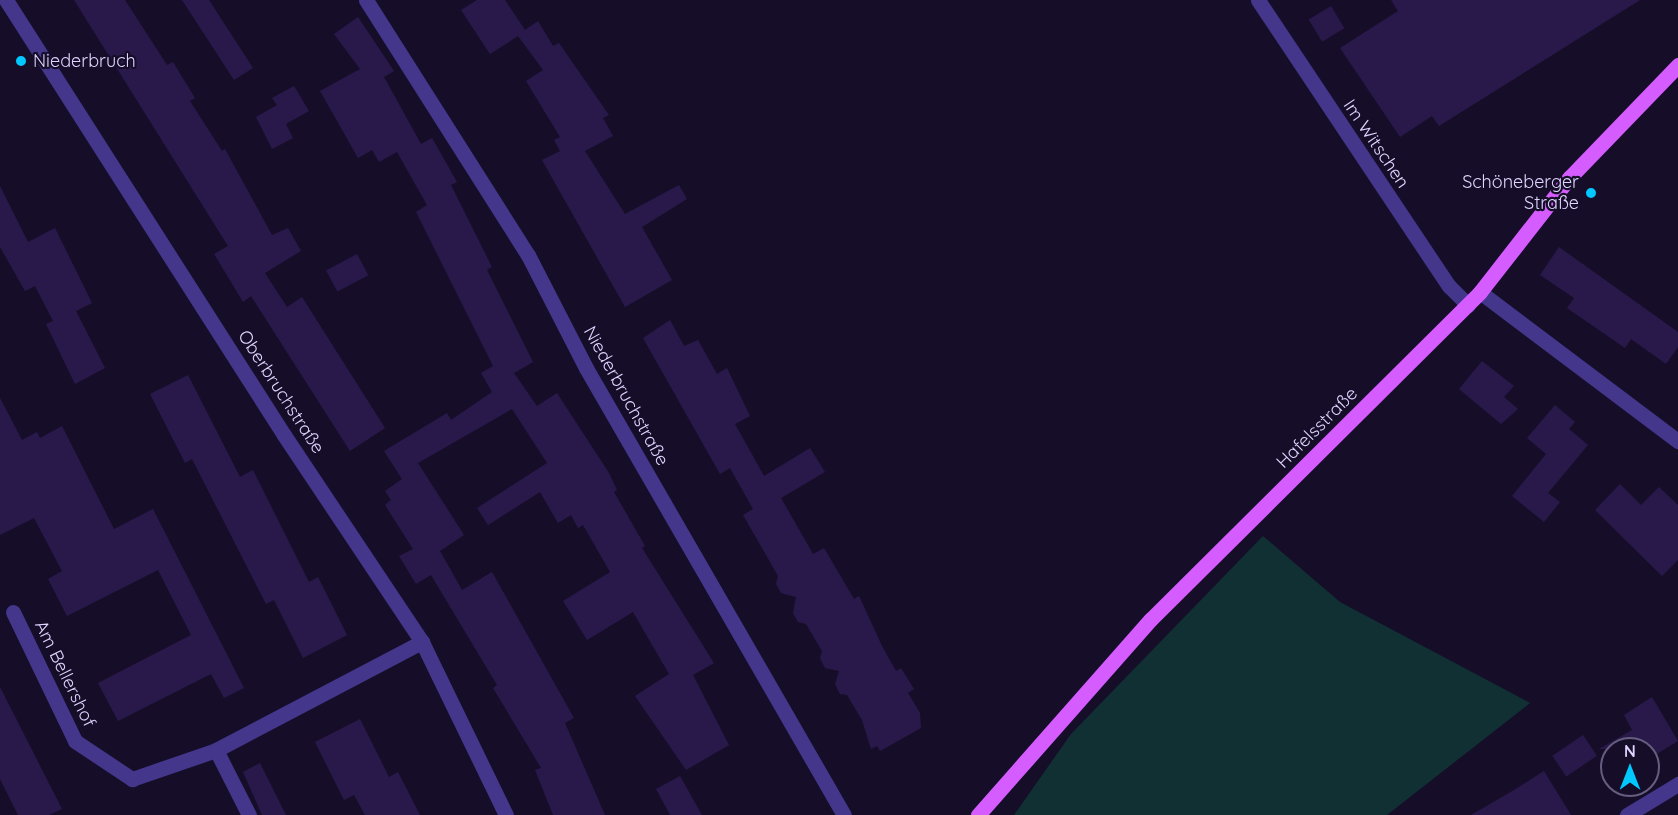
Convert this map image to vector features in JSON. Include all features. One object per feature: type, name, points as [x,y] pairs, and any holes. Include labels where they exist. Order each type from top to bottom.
[{"type":"main road","name":"Hafelsstraße","points":[[978,815],[1151,619],[1468,305],[1570,177],[1678,65]]},
{"type":"street","name":"Oberbruchstraße","points":[[6,0],[284,435],[422,642],[506,815]]},
{"type":"street","name":"Niederbruchstraße","points":[[366,0],[528,255],[586,368],[844,815]]},
{"type":"street","name":"Im Witschen","points":[[1258,0],[1449,285],[1468,305]]},
{"type":"street","points":[[1480,292],[1678,441]]},
{"type":"street","name":"Am Bellershof","points":[[13,612],[75,741],[132,779],[216,750],[422,642]]},
{"type":"street","points":[[216,750],[249,815]]},
{"type":"street","points":[[1628,815],[1678,784]]},
{"type":"green space","points":[[1263,536],[1340,602],[1530,703],[1387,815],[1014,815],[1071,734]]},
{"type":"building","points":[[74,0],[125,0],[167,65],[173,62],[195,98],[190,101],[222,151],[225,149],[272,235],[288,228],[301,251],[265,273],[287,307],[302,297],[385,428],[350,451],[251,296],[243,302],[214,254],[228,246]]},
{"type":"building","points":[[182,0],[209,0],[253,68],[234,80]]},
{"type":"building","points":[[477,0],[505,0],[525,30],[538,21],[553,46],[559,43],[609,115],[603,118],[613,136],[585,151],[625,214],[679,185],[687,199],[642,227],[672,280],[625,307],[542,160],[560,151],[554,140],[560,137],[526,81],[543,70],[518,36],[490,54],[461,10]]},
{"type":"building","points":[[1391,0],[1640,0],[1439,126],[1432,116],[1400,137],[1340,48],[1398,11]]},
{"type":"building","points":[[1331,6],[1344,28],[1322,42],[1309,19]]},
{"type":"building","points":[[358,17],[394,71],[384,77],[421,144],[432,138],[457,182],[451,185],[492,267],[487,270],[533,362],[514,373],[537,406],[557,393],[609,473],[617,490],[614,492],[645,546],[642,548],[714,663],[693,675],[729,745],[686,770],[635,696],[669,674],[633,612],[587,640],[563,601],[610,572],[583,525],[578,528],[571,515],[558,523],[540,492],[488,525],[477,508],[547,463],[512,409],[418,463],[464,535],[440,551],[462,590],[492,572],[574,718],[565,723],[605,815],[553,815],[535,770],[541,768],[493,688],[497,685],[431,575],[416,584],[399,556],[413,549],[385,505],[391,500],[385,491],[402,479],[384,451],[447,413],[451,420],[492,392],[481,373],[493,366],[416,212],[427,205],[397,152],[379,162],[372,150],[358,158],[320,91],[360,69],[334,34]]},
{"type":"building","points":[[294,86],[309,111],[286,124],[293,138],[272,149],[256,117],[277,105],[272,98]]},
{"type":"building","points":[[0,186],[28,242],[55,228],[92,303],[76,311],[105,368],[75,384],[46,324],[53,321],[35,286],[25,291],[0,247]]},
{"type":"building","points":[[1559,247],[1678,332],[1678,347],[1666,364],[1631,339],[1625,348],[1567,308],[1574,298],[1540,275]]},
{"type":"building","points":[[357,254],[368,275],[337,292],[326,270]]},
{"type":"building","points":[[670,320],[684,346],[698,340],[717,374],[727,368],[750,416],[735,424],[764,476],[810,448],[825,472],[781,498],[813,554],[824,548],[854,599],[859,596],[896,671],[901,668],[914,689],[908,693],[920,713],[921,728],[880,751],[877,746],[871,749],[862,720],[847,695],[840,694],[835,684],[839,671],[825,668],[820,658],[822,651],[806,624],[798,622],[793,613],[796,597],[781,593],[776,584],[778,576],[743,515],[753,509],[730,468],[720,474],[643,338]]},
{"type":"building","points":[[1482,361],[1514,386],[1504,397],[1518,409],[1501,424],[1459,389]]},
{"type":"building","points":[[188,375],[240,477],[253,470],[309,582],[318,577],[347,635],[303,658],[274,600],[266,604],[192,459],[185,463],[150,394]]},
{"type":"building","points":[[0,398],[22,440],[37,432],[40,438],[62,426],[114,529],[153,509],[244,688],[224,698],[211,674],[118,721],[98,683],[191,635],[158,570],[67,616],[48,579],[62,571],[34,518],[0,535]]},
{"type":"building","points":[[1555,405],[1575,422],[1569,429],[1588,445],[1548,493],[1560,502],[1544,522],[1512,496],[1546,454],[1527,438]]},
{"type":"building","points":[[1620,484],[1641,505],[1659,487],[1678,505],[1678,560],[1662,576],[1595,510]]},
{"type":"building","points":[[0,687],[62,809],[49,815],[18,815],[0,779]]},
{"type":"building","points":[[1652,697],[1678,741],[1660,752],[1660,737],[1620,737],[1632,730],[1624,715]]},
{"type":"building","points":[[360,719],[389,777],[398,772],[420,815],[365,815],[354,795],[344,800],[315,742]]},
{"type":"building","points":[[1583,735],[1597,756],[1566,776],[1552,756]]},
{"type":"building","points":[[260,763],[286,815],[262,815],[243,772]]},
{"type":"building","points":[[1544,771],[1571,815],[1471,815],[1514,790]]},
{"type":"building","points":[[680,776],[702,815],[670,815],[656,789]]},
{"type":"place","name":"Niederbruch","points":[[21,61]]},
{"type":"place","name":"Schöneberger Straße","points":[[1591,193]]}]
